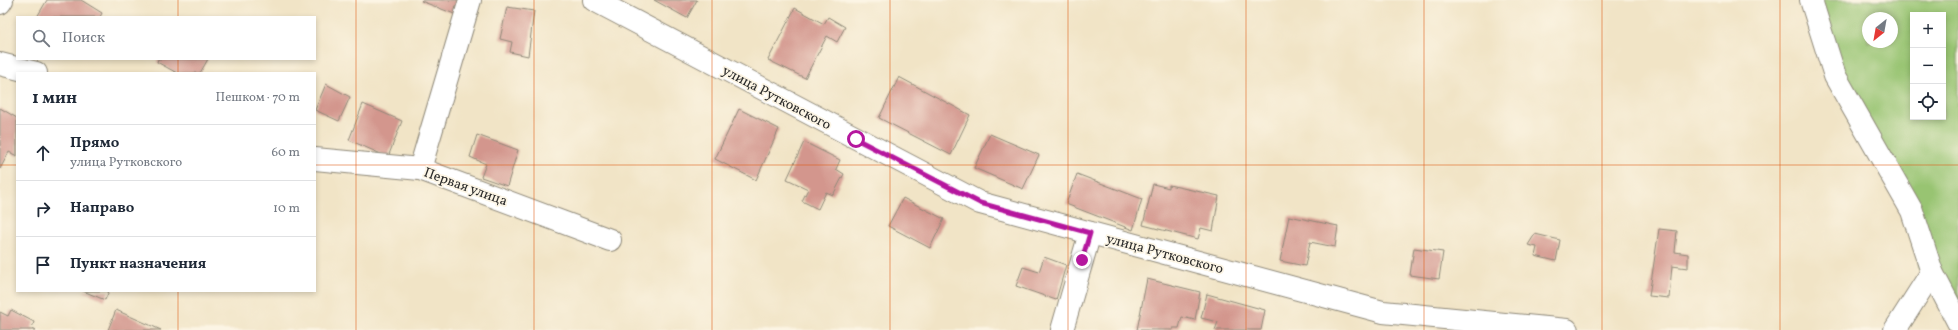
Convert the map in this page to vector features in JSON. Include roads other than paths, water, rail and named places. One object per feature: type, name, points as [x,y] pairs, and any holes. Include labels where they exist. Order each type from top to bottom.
[{"type":"street","points":[[420,169],[470,0]]},
{"type":"street","name":"улица Рутковского","points":[[594,0],[980,203],[1383,312],[1567,330]]},
{"type":"street","points":[[1811,0],[1835,76],[1912,211],[1932,272],[1958,322]]},
{"type":"street","points":[[0,64],[32,72]]},
{"type":"street","name":"Первая улица","points":[[316,159],[420,169],[610,240]]},
{"type":"street","points":[[1062,330],[1090,233]]},
{"type":"street","points":[[1895,330],[1932,272]]}]
